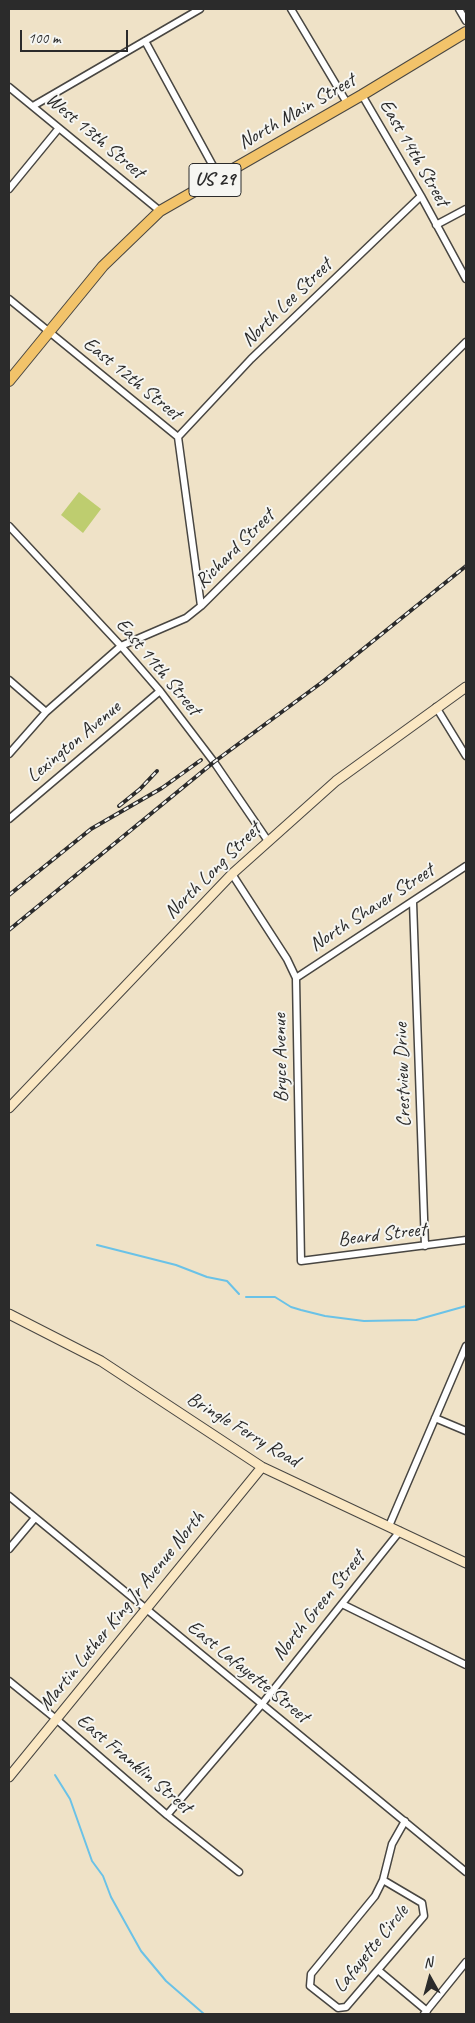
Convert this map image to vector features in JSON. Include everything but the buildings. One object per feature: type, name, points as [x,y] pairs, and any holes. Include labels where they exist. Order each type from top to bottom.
[{"type":"main road","name":"North Main Street","points":[[9,381],[103,266],[160,211],[362,95],[466,32]]},
{"type":"street","points":[[33,106],[200,9]]},
{"type":"street","points":[[291,9],[347,103]]},
{"type":"street","points":[[459,9],[466,21]]},
{"type":"street","points":[[145,41],[220,177]]},
{"type":"street","name":"West 13th Street","points":[[9,86],[160,211]]},
{"type":"street","name":"East 14th Street","points":[[362,95],[421,196],[466,279]]},
{"type":"street","points":[[9,189],[60,128]]},
{"type":"street","name":"North Lee Street","points":[[178,437],[251,359],[421,196]]},
{"type":"street","points":[[436,225],[466,209]]},
{"type":"street","name":"East 12th Street","points":[[9,298],[178,437],[201,606]]},
{"type":"street","name":"Richard Street","points":[[9,754],[46,712],[121,646],[186,618],[201,606],[466,342]]},
{"type":"street","name":"East 11th Street","points":[[9,526],[121,646],[160,691],[214,762],[268,841]]},
{"type":"street","points":[[9,680],[46,712]]},
{"type":"street","name":"North Long Street","points":[[9,1108],[232,874],[336,782],[466,686]]},
{"type":"street","name":"Lexington Avenue","points":[[9,819],[160,691]]},
{"type":"street","points":[[436,707],[466,756]]},
{"type":"street","name":"North Shaver Street","points":[[296,978],[466,866]]},
{"type":"street","name":"Bryce Avenue","points":[[232,874],[287,958],[296,978],[301,1261]]},
{"type":"street","name":"Crestview Drive","points":[[413,902],[425,1246]]},
{"type":"street","name":"Beard Street","points":[[301,1261],[466,1240]]},
{"type":"street","name":"Bringle Ferry Road","points":[[9,1314],[101,1361],[262,1467],[466,1562]]},
{"type":"street","points":[[388,1526],[466,1346]]},
{"type":"street","points":[[435,1418],[466,1431]]},
{"type":"street","name":"Martin Luther King Jr Avenue North","points":[[9,1776],[262,1467]]},
{"type":"street","name":"East Lafayette Street","points":[[9,1496],[466,1872]]},
{"type":"street","points":[[9,1549],[35,1518]]},
{"type":"street","name":"North Green Street","points":[[167,1815],[262,1704],[400,1531]]},
{"type":"street","points":[[342,1604],[466,1664]]},
{"type":"street","name":"East Franklin Street","points":[[9,1681],[167,1815],[239,1872]]},
{"type":"street","name":"Lafayette Circle","points":[[383,1880],[422,1903],[424,1916],[346,2007],[338,2008],[310,1986],[311,1974],[374,1896],[383,1880],[392,1844],[405,1821]]},
{"type":"street","points":[[378,1970],[426,2012],[466,1962]]},
{"type":"green space","points":[[79,492],[101,509],[83,533],[61,515]]},
{"type":"waterway","points":[[97,1245],[176,1265],[207,1277],[227,1281],[239,1294]]},
{"type":"waterway","points":[[246,1297],[275,1297],[291,1307],[301,1310],[325,1316],[364,1321],[416,1320],[466,1306]]},
{"type":"waterway","points":[[55,1775],[70,1799],[92,1861],[103,1876],[111,1897],[141,1951],[166,1981],[204,2014]]},
{"type":"railway","points":[[9,930],[214,762],[321,683],[466,566]]},
{"type":"railway","points":[[9,895],[91,829],[162,788],[201,760]]},
{"type":"railway","points":[[119,806],[140,789],[157,771]]}]
